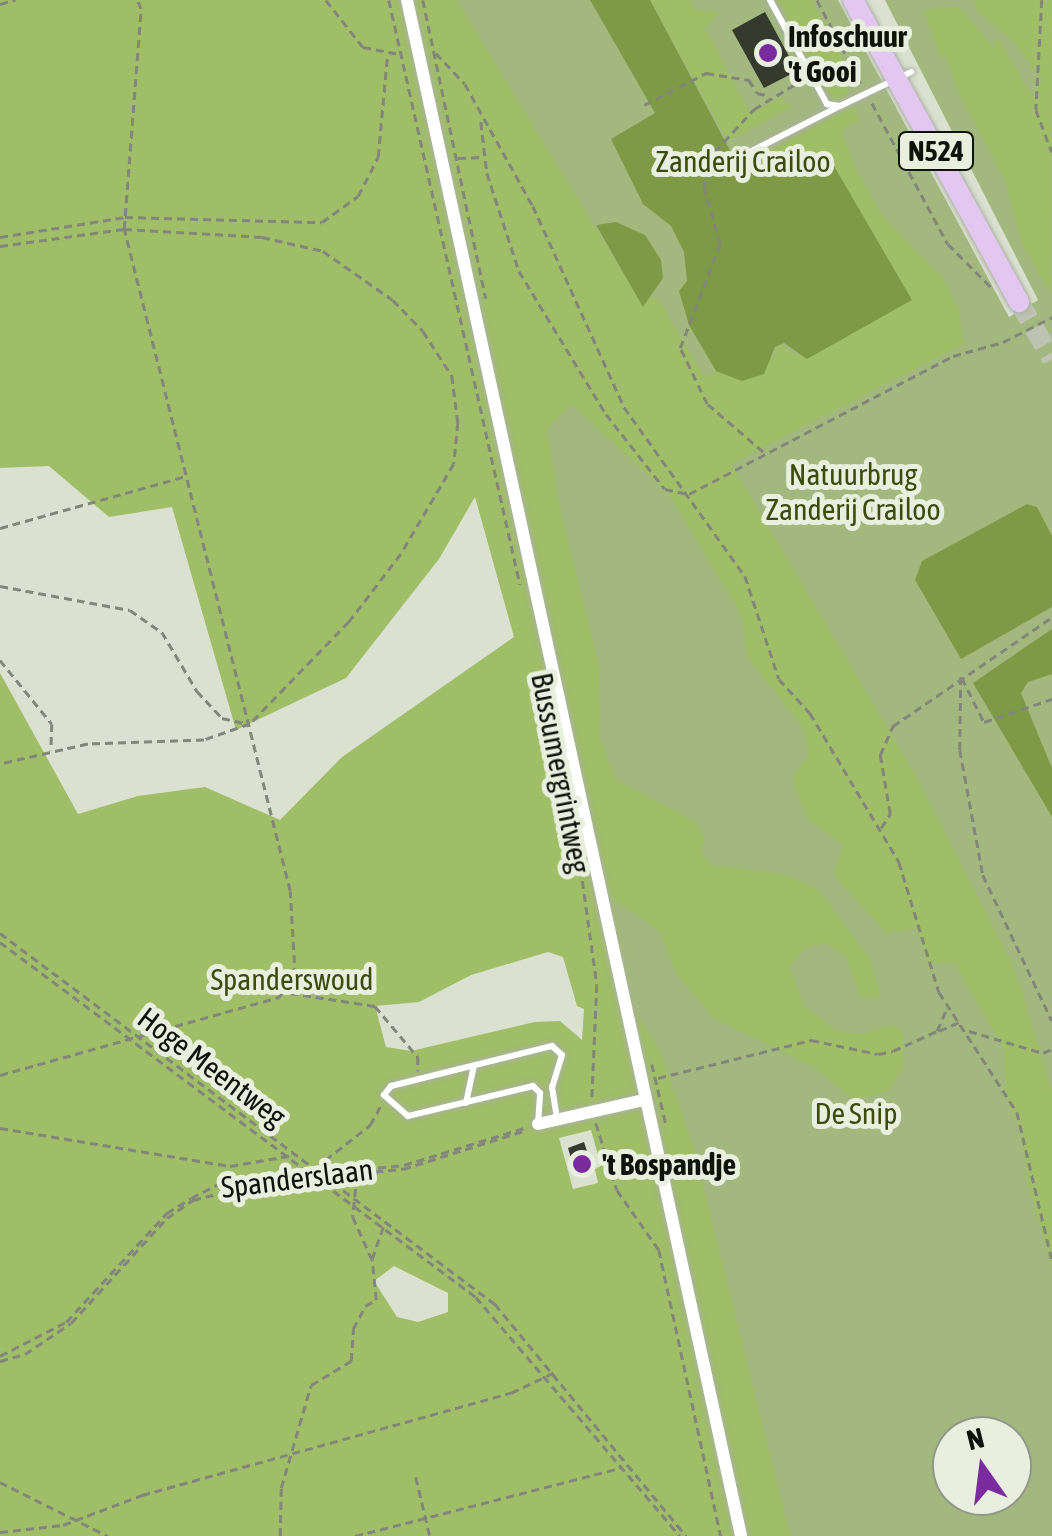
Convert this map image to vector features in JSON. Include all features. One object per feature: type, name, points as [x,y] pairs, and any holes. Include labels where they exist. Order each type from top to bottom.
[{"type":"main road","name":"N524","points":[[853,0],[904,76],[1019,302]]},
{"type":"street","name":"Bussumergrintweg","points":[[408,0],[548,623],[644,1100],[742,1536]]},
{"type":"street","points":[[538,1125],[644,1100]]},
{"type":"lane","points":[[770,0],[827,104],[840,106]]},
{"type":"lane","points":[[746,154],[904,76]]},
{"type":"lane","points":[[538,1125],[540,1094],[533,1086],[408,1116],[388,1102],[391,1086],[556,1048],[562,1055],[552,1108],[562,1120]]},
{"type":"lane","points":[[466,1103],[474,1066]]},
{"type":"path","points":[[0,4],[15,0]]},
{"type":"path","points":[[137,0],[142,9],[124,228],[290,890],[294,976],[288,992]]},
{"type":"path","points":[[326,0],[363,47],[386,56],[401,54]]},
{"type":"path","points":[[389,0],[521,588]]},
{"type":"path","points":[[818,0],[948,244],[997,293]]},
{"type":"path","points":[[1042,0],[1036,110],[1052,152]]},
{"type":"path","points":[[434,50],[465,84],[533,206],[624,407],[745,576],[780,678],[810,713],[880,829],[912,896],[947,1007],[967,1030],[1020,1121],[1052,1260]]},
{"type":"path","points":[[0,236],[125,217],[322,222],[358,196],[378,157],[386,56]]},
{"type":"path","points":[[644,104],[698,76],[750,80],[757,93],[770,96]]},
{"type":"path","points":[[764,454],[696,388],[680,348],[720,244],[702,174],[729,134],[770,96],[811,76]]},
{"type":"path","points":[[480,117],[485,157],[519,271],[606,414],[665,489],[689,494],[953,356],[1004,342],[1052,317]]},
{"type":"path","points":[[458,158],[485,157]]},
{"type":"path","points":[[0,246],[124,228],[262,237],[323,250],[393,300],[424,331],[452,376],[454,464],[401,554],[349,622],[250,724],[204,740],[50,751],[0,764]]},
{"type":"path","points":[[0,528],[188,476]]},
{"type":"path","points":[[0,586],[130,610],[162,632],[196,691],[222,718],[250,724]]},
{"type":"path","points":[[880,829],[890,814],[880,756],[893,726],[1052,618]]},
{"type":"path","points":[[0,660],[52,724],[50,751]]},
{"type":"path","points":[[961,677],[986,722],[1013,708],[1052,699]]},
{"type":"path","points":[[961,677],[960,750],[982,875],[1052,1021]]},
{"type":"path","name":"Bussumergrintweg","points":[[578,853],[597,985],[594,1113],[617,1190],[659,1250],[721,1536]]},
{"type":"path","name":"Hoge Meentweg","points":[[0,933],[495,1304],[556,1372],[623,1467],[686,1536]]},
{"type":"path","points":[[0,942],[476,1297],[680,1536]]},
{"type":"path","points":[[0,1075],[288,992],[375,1006],[418,1058],[419,1079]]},
{"type":"path","points":[[937,1031],[947,1007]]},
{"type":"path","points":[[658,1078],[811,1040],[878,1054],[960,1022]]},
{"type":"path","points":[[967,1030],[1044,1053],[1052,1049]]},
{"type":"path","points":[[314,1169],[370,1125],[373,1113],[388,1102]]},
{"type":"path","points":[[0,1359],[25,1354],[70,1322],[166,1218],[192,1200],[221,1188],[402,1170],[538,1125]]},
{"type":"path","name":"Spanderslaan","points":[[0,1359],[66,1322],[166,1214],[217,1185],[404,1165],[538,1125]]},
{"type":"path","points":[[0,1128],[230,1166],[296,1155]]},
{"type":"path","points":[[280,1536],[289,1455],[311,1386],[351,1360],[353,1328],[365,1306],[376,1300],[372,1259],[352,1217],[358,1174]]},
{"type":"path","points":[[372,1259],[387,1222]]},
{"type":"path","points":[[0,1532],[74,1520],[511,1393],[556,1372]]},
{"type":"path","points":[[355,1536],[623,1467]]},
{"type":"path","points":[[416,1477],[430,1536]]},
{"type":"path","points":[[0,1482],[108,1536]]},
{"type":"green space","name":"Spanderswoud","points":[[0,0],[456,0],[643,306],[652,297],[660,302],[704,377],[716,371],[742,381],[773,358],[779,344],[795,355],[912,300],[827,154],[791,154],[742,173],[734,153],[747,163],[854,105],[859,120],[841,130],[856,169],[882,216],[943,278],[959,310],[964,344],[731,464],[918,780],[1015,970],[1052,1092],[1052,1267],[1028,1184],[1021,1130],[1006,1098],[1004,1049],[954,963],[927,963],[917,928],[886,933],[834,875],[843,844],[809,820],[794,784],[795,772],[809,756],[804,729],[747,656],[741,614],[668,493],[571,404],[547,429],[559,504],[599,666],[600,738],[615,779],[694,821],[704,836],[701,854],[712,865],[783,874],[818,889],[870,959],[881,997],[861,997],[845,955],[825,943],[804,948],[790,967],[803,1005],[837,1031],[861,1034],[893,1025],[904,1034],[902,1069],[888,1091],[854,1100],[817,1069],[714,1018],[677,974],[660,932],[612,897],[636,1012],[662,1056],[694,1149],[790,1536],[0,1536],[0,673],[78,814],[138,796],[205,787],[280,820],[342,757],[514,637],[475,497],[439,559],[346,678],[236,730],[172,507],[109,517],[49,466],[0,468]],"holes":[[[548,952],[563,957],[577,1006],[584,1009],[582,1040],[560,1021],[535,1022],[411,1051],[386,1047],[375,1006],[419,1002],[471,975]],[[591,1130],[601,1166],[595,1169],[598,1183],[573,1189],[559,1138]],[[394,1266],[448,1293],[448,1312],[418,1322],[397,1317],[374,1281]]]},
{"type":"green space","points":[[414,0],[838,0],[1009,317],[1038,300],[885,0],[1052,0],[1052,1536],[748,1536]]},
{"type":"green space","points":[[650,0],[689,0],[695,10],[719,12],[705,28],[750,114],[779,98],[793,106],[728,141]]},
{"type":"green space","points":[[777,0],[812,0],[845,64],[848,96],[833,100]]},
{"type":"green space","points":[[975,0],[1052,0],[1051,294],[1023,246],[1005,180],[956,88],[946,55],[941,59],[924,10],[958,6],[994,48],[997,37],[1032,96],[1042,80],[1012,40],[977,11]]},
{"type":"shaded area","points":[[590,0],[650,0],[742,173],[791,154],[827,154],[912,300],[807,359],[784,343],[775,347],[764,374],[742,381],[716,371],[689,325],[679,291],[687,281],[684,252],[671,226],[643,204],[611,139],[655,113]]},
{"type":"shaded area","points":[[616,222],[645,235],[661,260],[663,278],[643,307],[596,225]]},
{"type":"shaded area","points":[[1027,504],[1037,507],[1052,536],[1052,607],[961,659],[915,580],[922,561]]},
{"type":"shaded area","points":[[1052,629],[1052,674],[1028,682],[1021,693],[1052,768],[1052,817],[973,683]]},
{"type":"building","points":[[765,12],[797,71],[764,88],[732,30]]},
{"type":"building","points":[[584,1142],[593,1170],[576,1175],[568,1148]]},
{"type":"tunnel","points":[[1019,302],[1052,359]]},
{"type":"place","name":"Infoschuur 't Gooi","points":[[768,53]]},
{"type":"place","name":"'t Bospandje","points":[[582,1164]]},
{"type":"park label","name":"Zanderij Crailoo","points":[[743,161]]},
{"type":"park label","name":"Natuurbrug Zanderij Crailoo","points":[[853,491]]},
{"type":"park label","name":"De Snip","points":[[856,1113]]}]
